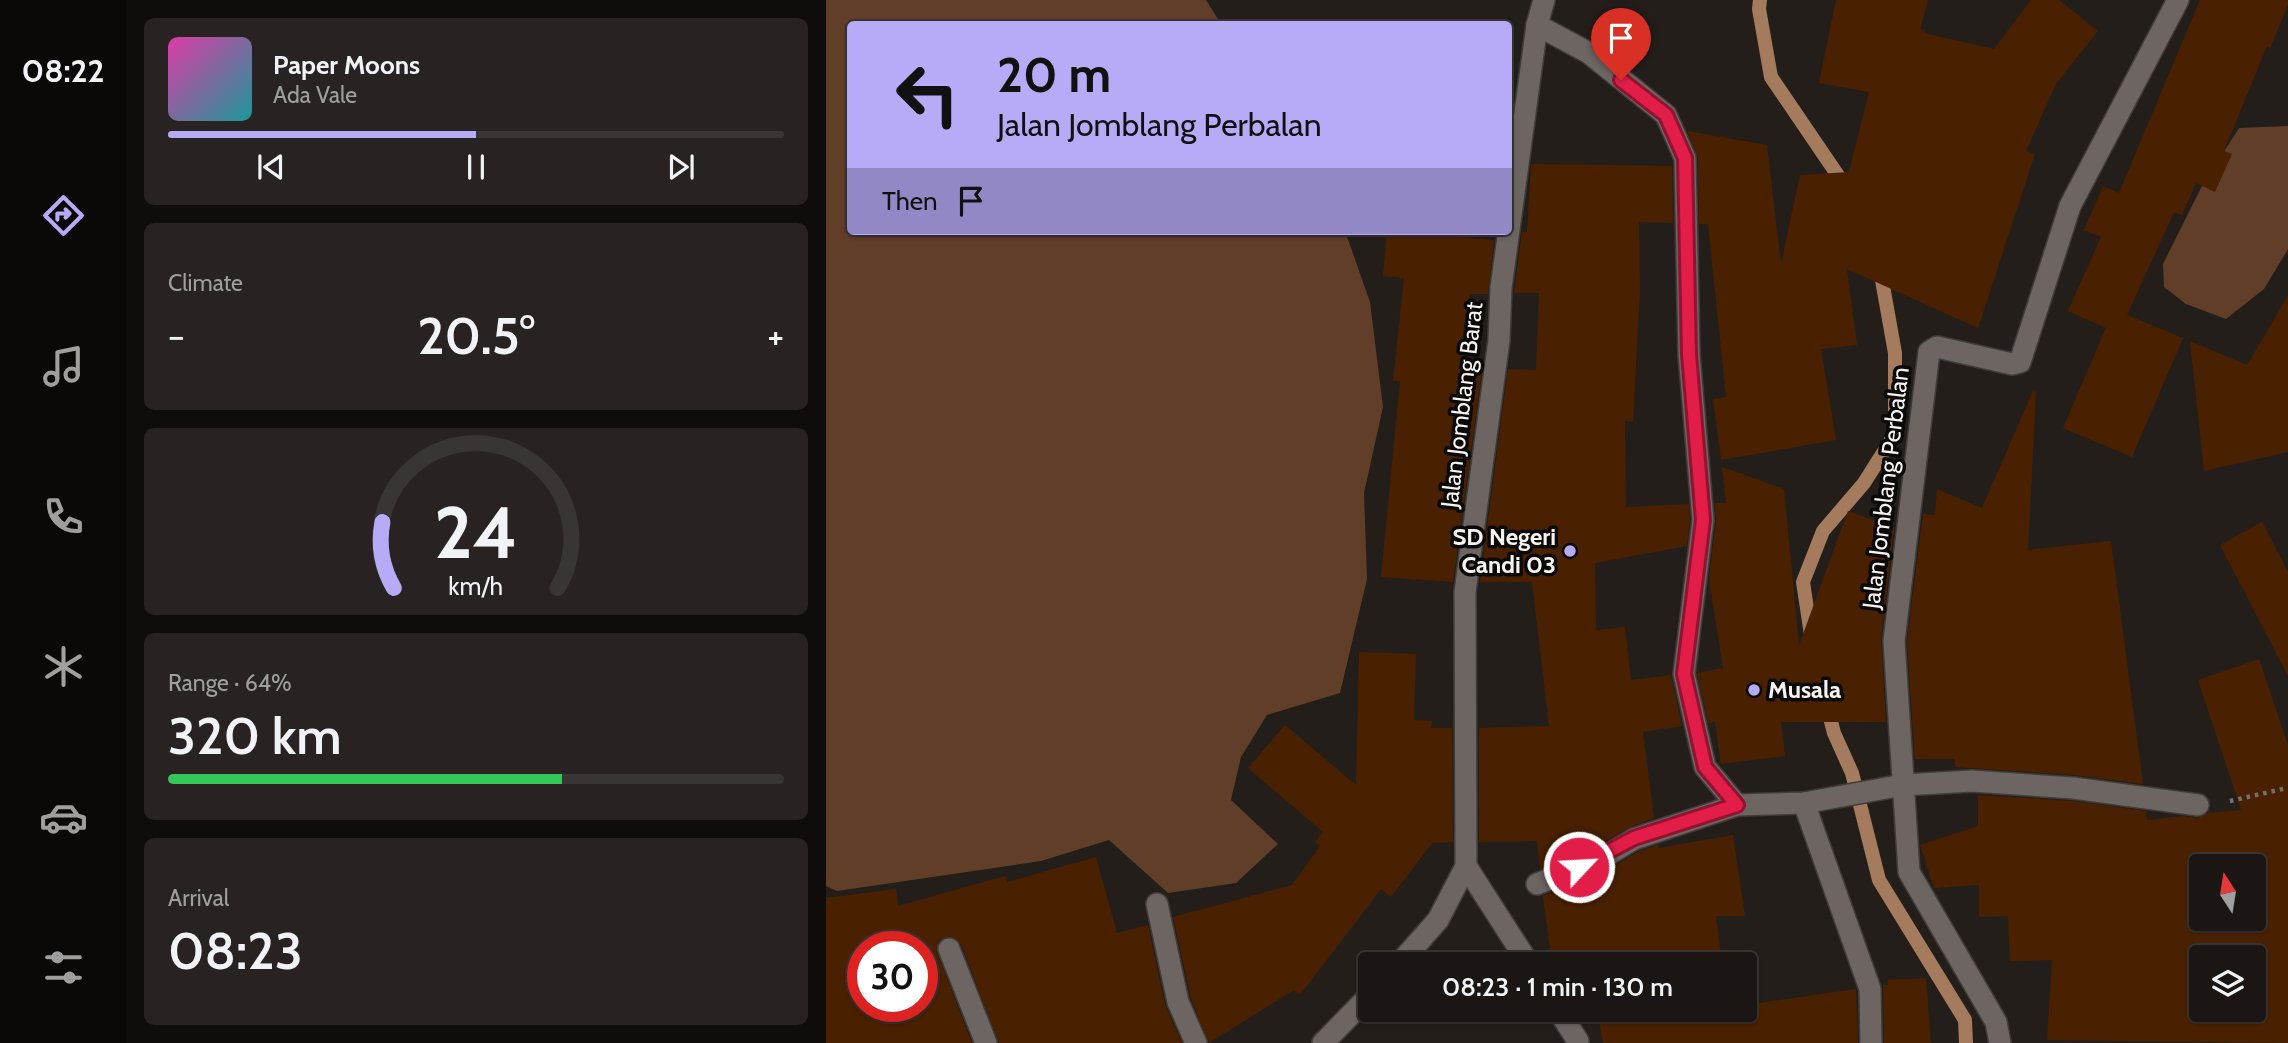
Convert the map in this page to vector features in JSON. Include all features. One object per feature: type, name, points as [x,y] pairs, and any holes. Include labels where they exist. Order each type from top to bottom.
[{"type":"street","name":"Jalan Jomblang Barat","points":[[1512,208],[1537,25],[1544,0]]},
{"type":"street","name":"Jalan Jomblang Perbalan","points":[[2000,1043],[1996,1022],[1909,872],[1894,641],[1929,352],[1937,347],[2012,363],[2020,362],[2070,206],[2178,0]]},
{"type":"street","points":[[1537,25],[1589,53],[1666,115],[1685,158],[1689,354],[1703,520],[1684,674],[1705,767],[1737,805]]},
{"type":"street","name":"Jalan Jomblang Barat","points":[[1410,952],[1438,920],[1466,866],[1465,592],[1499,340],[1501,288],[1508,235]]},
{"type":"street","points":[[1536,884],[1601,859],[1634,838],[1737,805],[1804,803],[1877,792],[1903,785],[1972,781],[2073,788],[2198,805]]},
{"type":"street","points":[[1804,803],[1870,989],[1871,1043]]},
{"type":"street","points":[[1466,866],[1521,952]]},
{"type":"street","points":[[1157,904],[1178,1002],[1196,1043]]},
{"type":"street","points":[[949,949],[986,1043]]},
{"type":"street","points":[[1323,1043],[1358,1007]]},
{"type":"street","points":[[1566,1022],[1578,1041]]},
{"type":"path","points":[[2198,805],[2233,801],[2287,788]]},
{"type":"shaded area","points":[[826,0],[1206,0],[1219,21],[847,21],[847,235],[1346,235],[1370,302],[1383,407],[1364,493],[1367,579],[1340,693],[1267,715],[1241,757],[1231,800],[1278,844],[1236,883],[1168,893],[1109,840],[1041,861],[837,891],[826,886]]},
{"type":"shaded area","points":[[2288,126],[2288,249],[2264,289],[2226,319],[2186,304],[2164,287],[2163,264],[2202,186],[2239,128]]},
{"type":"building","points":[[1836,0],[1928,0],[1920,29],[1925,30],[1924,33],[1994,49],[2031,0],[2059,0],[2098,31],[2056,84],[2026,151],[2035,154],[1978,328],[1847,269],[1857,345],[1821,349],[1836,440],[1721,460],[1713,399],[1726,397],[1708,224],[1699,224],[1698,157],[1687,131],[1767,145],[1781,264],[1800,175],[1849,172],[1869,92],[1819,83]]},
{"type":"building","points":[[2200,0],[2288,0],[2288,5],[2270,48],[2267,46],[2224,151],[2232,154],[2215,192],[2196,183],[2182,215],[2174,212],[2127,315],[2183,338],[2132,457],[2063,428],[2106,328],[2068,311],[2101,237],[2084,230],[2103,186],[2119,193]]},
{"type":"building","points":[[1531,164],[1672,166],[1673,223],[1639,222],[1640,292],[1633,422],[1625,421],[1626,507],[1689,504],[1690,520],[1687,546],[1595,563],[1596,630],[1625,627],[1631,680],[1671,675],[1682,726],[1643,732],[1654,818],[1630,827],[1595,847],[1540,869],[1537,841],[1479,842],[1479,728],[1549,726],[1532,582],[1480,582],[1508,369],[1536,370],[1539,293],[1514,293],[1522,232],[1527,232]]},
{"type":"building","points":[[1387,235],[1435,235],[1494,240],[1488,294],[1470,294],[1462,368],[1482,369],[1453,582],[1381,577],[1400,381],[1393,381],[1404,278],[1383,276]]},
{"type":"building","points":[[2288,296],[2288,452],[2204,471],[2190,341],[2247,365]]},
{"type":"building","points":[[2033,391],[2036,392],[2028,550],[2111,541],[2143,784],[2074,775],[1955,767],[1955,759],[1915,759],[1907,641],[1923,514],[1935,515],[1937,489],[1982,508]]},
{"type":"building","points":[[1722,467],[1784,489],[1799,645],[1848,511],[1894,528],[1881,640],[1886,722],[1781,722],[1785,756],[1721,764],[1715,722],[1708,723],[1697,673],[1723,668],[1709,579],[1716,522],[1715,503],[1726,503]]},
{"type":"building","points":[[2262,522],[2288,572],[2288,676],[2220,545]]},
{"type":"building","points":[[1359,652],[1416,654],[1414,720],[1432,721],[1431,728],[1452,728],[1453,842],[1432,843],[1391,897],[1381,889],[1300,995],[1294,990],[1209,1043],[1191,998],[1173,917],[1292,885],[1320,846],[1315,842],[1323,832],[1248,768],[1285,725],[1356,785]]},
{"type":"building","points":[[2259,659],[2288,745],[2288,1043],[2047,1040],[2052,960],[2010,961],[2008,916],[1979,917],[1979,885],[1934,888],[1920,845],[1978,826],[1978,795],[2072,801],[2146,811],[2147,820],[2183,816],[2197,818],[2208,813],[2241,810],[2198,680]]},
{"type":"building","points":[[1733,835],[1745,916],[1716,916],[1720,952],[1550,952],[1543,896],[1606,871],[1640,851],[1658,845],[1659,848]]},
{"type":"building","points":[[1096,857],[1117,933],[1148,925],[1165,1005],[1182,1043],[999,1043],[961,944],[950,936],[939,940],[938,946],[938,931],[847,931],[847,1022],[938,1022],[938,956],[972,1043],[826,1043],[826,898],[896,889],[898,906],[1005,876],[1007,882]]},
{"type":"building","points":[[1926,978],[1931,1043],[1884,1043],[1883,985],[1888,985],[1888,980]]},
{"type":"building","points":[[1856,989],[1858,1043],[1603,1043],[1599,1022],[1757,1022],[1757,1003]]},
{"type":"waterway","points":[[1760,0],[1759,9],[1771,77],[1839,177],[1849,184]]},
{"type":"waterway","points":[[1811,635],[1803,582],[1823,531],[1864,483],[1895,434],[1895,353],[1880,269]]},
{"type":"waterway","points":[[1827,706],[1834,733],[1852,773],[1879,880],[1965,1020],[1966,1043]]},
{"type":"place","name":"SD Negeri Candi 03","points":[[1570,551]]},
{"type":"place","name":"Musala","points":[[1754,690]]},
{"type":"route","points":[[1579,867],[1601,859],[1634,838],[1737,805],[1705,767],[1684,674],[1703,520],[1689,354],[1685,158],[1666,115],[1621,80]]}]
